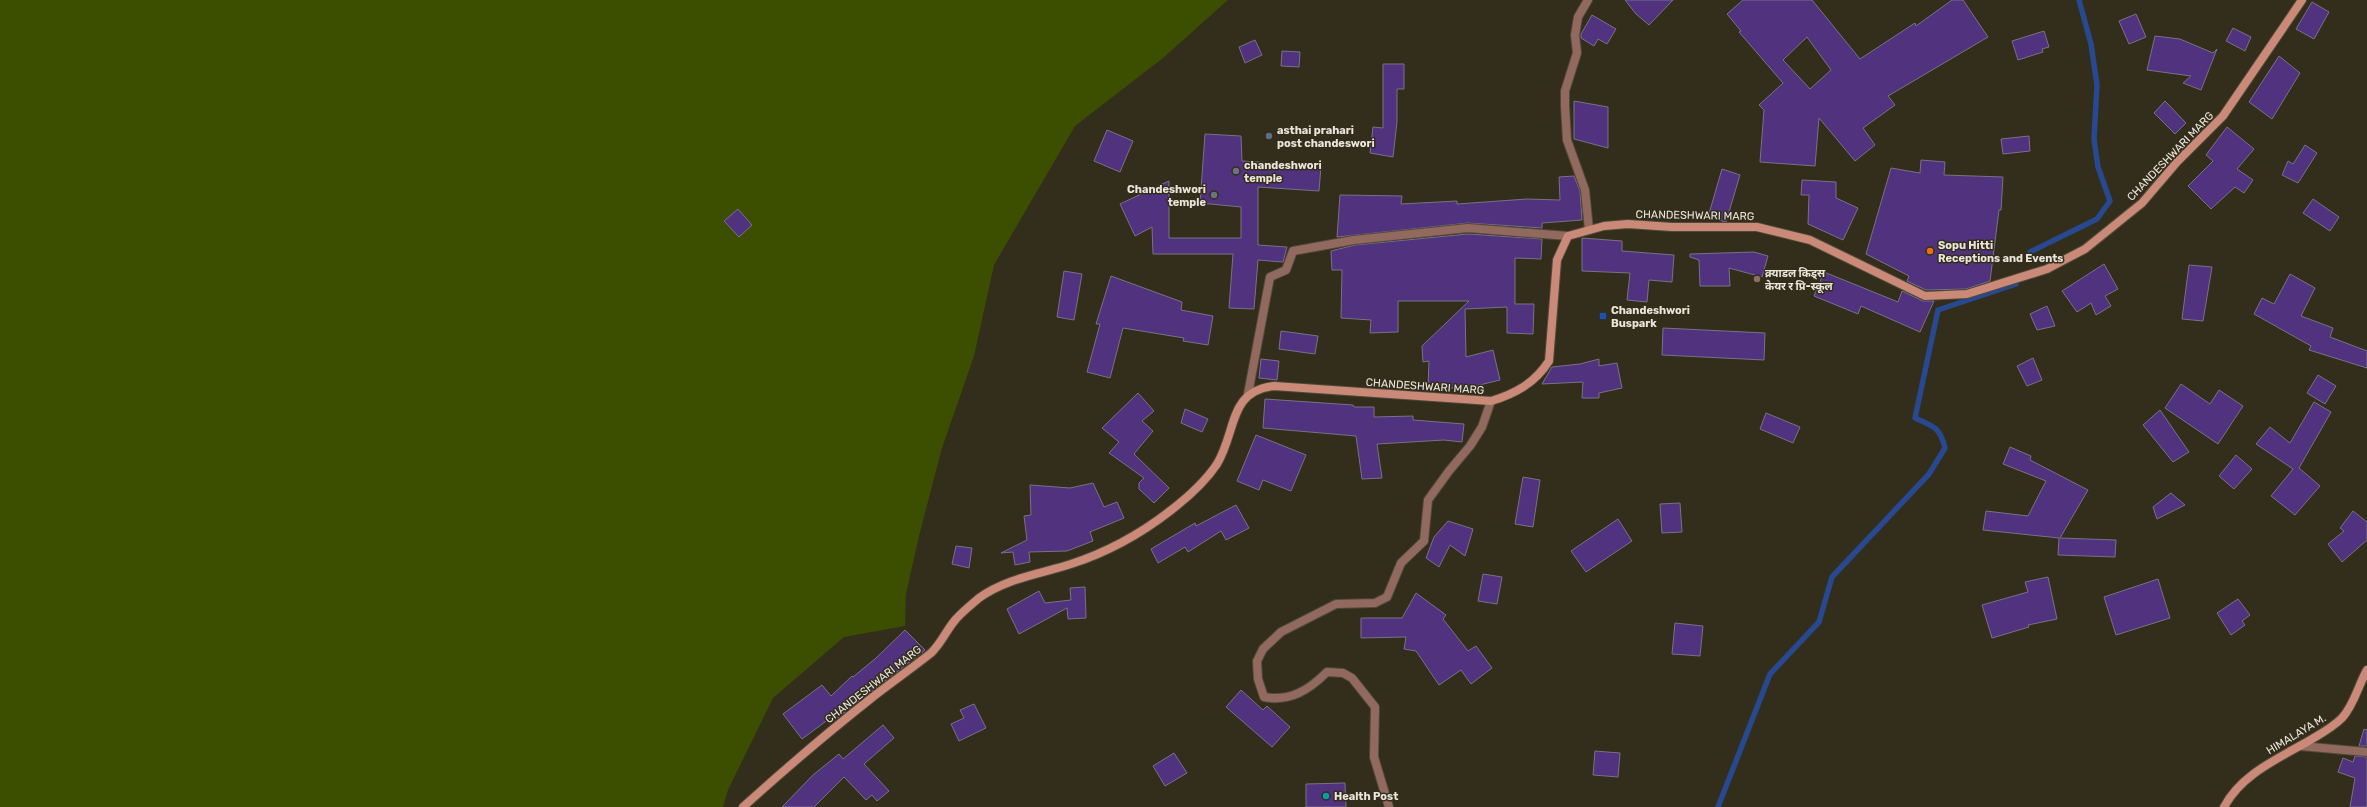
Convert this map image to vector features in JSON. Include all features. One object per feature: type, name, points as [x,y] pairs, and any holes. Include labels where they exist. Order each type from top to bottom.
[{"type":"main road","name":"CHANDESHWARI MARG","points":[[743,807],[794,762],[933,651],[956,618],[980,598],[1000,586],[1030,574],[1100,554],[1140,533],[1171,510],[1203,482],[1217,464],[1229,441],[1240,402],[1248,394],[1258,388],[1274,386],[1491,401],[1522,389],[1542,372],[1549,361],[1557,260],[1568,236],[1604,226],[1628,224],[1672,227],[1758,227],[1810,240],[1925,296],[1967,294],[2047,269],[2085,249],[2142,203],[2177,162],[2223,116],[2302,0]]},
{"type":"main road","name":"HIMALAYA M.","points":[[2224,807],[2238,787],[2259,770],[2329,729],[2342,718],[2354,700],[2367,670]]},
{"type":"street","points":[[1588,0],[1578,17],[1575,35],[1576,53],[1565,91],[1565,106],[1566,140],[1585,190],[1589,230]]},
{"type":"street","points":[[1248,394],[1270,277],[1286,270],[1293,251],[1354,240],[1468,228],[1568,236]]},
{"type":"street","points":[[1388,807],[1374,758],[1375,707],[1362,688],[1352,678],[1343,673],[1328,672],[1315,684],[1296,695],[1278,700],[1264,697],[1258,679],[1257,662],[1263,649],[1281,632],[1304,619],[1336,604],[1375,603],[1387,597],[1401,563],[1424,541],[1428,500],[1449,471],[1470,446],[1482,427],[1491,401]]},
{"type":"street","points":[[2300,746],[2367,752]]},
{"type":"green space","points":[[0,0],[1228,0],[1163,58],[1075,126],[994,265],[974,356],[942,448],[919,536],[906,594],[905,626],[844,637],[773,698],[728,790],[723,807],[0,807]]},
{"type":"building","points":[[1625,0],[1673,0],[1649,25],[1636,14]]},
{"type":"building","points":[[1743,0],[1812,0],[1860,59],[1915,23],[1916,26],[1952,0],[1963,0],[1988,37],[1888,96],[1895,105],[1863,128],[1875,145],[1855,161],[1819,118],[1815,166],[1760,162],[1764,110],[1759,105],[1783,83],[1739,32],[1741,31],[1727,14]],"holes":[[[1807,37],[1831,70],[1810,89],[1783,60]]]},
{"type":"building","points":[[2312,2],[2329,12],[2314,39],[2296,29]]},
{"type":"building","points":[[2136,14],[2146,37],[2129,44],[2119,21]]},
{"type":"building","points":[[1592,15],[1616,29],[1607,44],[1598,39],[1594,46],[1581,38],[1581,34]]},
{"type":"building","points":[[2233,28],[2251,37],[2245,51],[2226,41]]},
{"type":"building","points":[[2044,31],[2049,47],[2042,49],[2043,52],[2018,60],[2012,41]]},
{"type":"building","points":[[2155,36],[2180,39],[2213,53],[2217,49],[2201,90],[2183,83],[2191,76],[2147,70]]},
{"type":"building","points":[[1255,40],[1262,55],[1245,63],[1239,47]]},
{"type":"building","points":[[1282,51],[1300,52],[1299,67],[1281,66]]},
{"type":"building","points":[[2279,56],[2300,73],[2272,119],[2249,102]]},
{"type":"building","points":[[1383,64],[1404,64],[1404,89],[1397,89],[1397,122],[1393,157],[1370,153],[1373,127],[1383,128]]},
{"type":"building","points":[[1574,101],[1608,107],[1608,148],[1574,139]]},
{"type":"building","points":[[2165,101],[2186,123],[2175,134],[2154,113]]},
{"type":"building","points":[[2227,127],[2254,149],[2237,169],[2253,180],[2244,193],[2235,187],[2211,209],[2188,186],[2213,161],[2206,155]]},
{"type":"building","points":[[1107,130],[1133,141],[1120,172],[1094,161]]},
{"type":"building","points":[[1205,134],[1241,136],[1242,161],[1321,166],[1319,191],[1258,187],[1258,245],[1287,247],[1283,262],[1258,260],[1254,309],[1229,308],[1233,254],[1153,254],[1152,227],[1135,236],[1120,204],[1169,181],[1169,238],[1241,238],[1241,207],[1200,203]]},
{"type":"building","points":[[2029,136],[2030,151],[2003,154],[2001,139]]},
{"type":"building","points":[[2305,145],[2317,153],[2298,183],[2282,175],[2288,161],[2293,164]]},
{"type":"building","points":[[1921,160],[1945,162],[1944,175],[2003,177],[2001,210],[1999,210],[1990,281],[1966,289],[1926,290],[1907,281],[1909,276],[1866,254],[1891,168],[1920,173]]},
{"type":"building","points":[[1722,169],[1740,175],[1726,222],[1708,217]]},
{"type":"building","points":[[1574,176],[1580,191],[1582,220],[1542,223],[1542,228],[1468,223],[1337,237],[1340,195],[1402,196],[1401,204],[1457,201],[1457,204],[1527,199],[1560,200],[1559,177]]},
{"type":"building","points":[[1802,180],[1836,182],[1836,198],[1858,208],[1843,240],[1808,224],[1809,195],[1801,195]]},
{"type":"building","points":[[2313,199],[2339,217],[2330,231],[2303,213]]},
{"type":"building","points":[[738,209],[752,225],[739,237],[724,221]]},
{"type":"building","points":[[1468,234],[1542,239],[1541,259],[1515,258],[1515,304],[1534,304],[1533,334],[1507,333],[1507,307],[1465,309],[1466,357],[1493,350],[1500,380],[1467,388],[1428,388],[1429,361],[1423,362],[1422,346],[1469,301],[1398,301],[1398,332],[1370,333],[1371,320],[1341,318],[1342,270],[1332,270],[1331,251],[1355,245]]},
{"type":"building","points":[[1582,238],[1622,241],[1622,251],[1674,255],[1672,282],[1649,280],[1647,302],[1627,300],[1630,273],[1582,271]]},
{"type":"building","points":[[1754,252],[1768,256],[1762,277],[1729,268],[1730,286],[1700,286],[1699,260],[1690,257],[1690,254]]},
{"type":"building","points":[[2104,264],[2118,289],[2105,296],[2111,306],[2096,315],[2091,303],[2077,312],[2062,291]]},
{"type":"building","points":[[2189,265],[2212,267],[2203,321],[2182,319]]},
{"type":"building","points":[[1064,271],[1082,274],[1074,320],[1057,317]]},
{"type":"building","points":[[1824,272],[1898,302],[1902,291],[1923,301],[1934,301],[1920,332],[1861,306],[1858,314],[1814,296]]},
{"type":"building","points":[[2290,274],[2315,288],[2301,316],[2333,328],[2330,337],[2367,351],[2367,368],[2309,350],[2311,346],[2254,314],[2262,298],[2274,304]]},
{"type":"building","points":[[1111,276],[1182,302],[1181,310],[1213,316],[1208,345],[1183,341],[1184,338],[1123,328],[1110,378],[1087,372],[1100,324],[1096,324]]},
{"type":"building","points":[[2047,306],[2055,326],[2037,330],[2030,314]]},
{"type":"building","points":[[1663,328],[1765,333],[1764,360],[1662,355]]},
{"type":"building","points":[[1281,331],[1318,336],[1315,354],[1279,349]]},
{"type":"building","points":[[2033,358],[2042,380],[2027,386],[2017,366]]},
{"type":"building","points":[[1261,359],[1279,361],[1277,380],[1259,378]]},
{"type":"building","points":[[1599,359],[1599,366],[1617,363],[1622,388],[1599,393],[1599,398],[1582,398],[1583,382],[1542,384],[1552,367],[1580,364]]},
{"type":"building","points":[[2318,375],[2336,386],[2325,404],[2307,393]]},
{"type":"building","points":[[2181,384],[2210,404],[2219,390],[2243,406],[2218,444],[2165,408]]},
{"type":"building","points":[[1138,393],[1154,411],[1142,421],[1153,431],[1134,454],[1169,488],[1154,503],[1139,489],[1139,483],[1144,478],[1109,453],[1119,442],[1102,428]]},
{"type":"building","points":[[1265,399],[1353,405],[1354,407],[1374,407],[1374,417],[1413,416],[1413,420],[1464,424],[1462,442],[1444,440],[1377,444],[1382,478],[1362,479],[1356,436],[1263,428]]},
{"type":"building","points":[[2314,402],[2331,412],[2299,468],[2320,486],[2295,515],[2271,496],[2293,469],[2256,444],[2270,427],[2290,443]]},
{"type":"building","points":[[1185,409],[1208,419],[1202,432],[1181,423]]},
{"type":"building","points":[[2160,410],[2189,452],[2173,462],[2143,425]]},
{"type":"building","points":[[1766,413],[1800,427],[1793,443],[1760,429]]},
{"type":"building","points":[[1256,435],[1306,455],[1291,491],[1263,480],[1259,490],[1237,481]]},
{"type":"building","points":[[2010,447],[2031,456],[2030,460],[2088,490],[2060,538],[2116,540],[2115,557],[2058,555],[2059,538],[1983,530],[1986,511],[2028,516],[2046,481],[2003,464]]},
{"type":"building","points":[[2236,455],[2252,469],[2234,489],[2219,476]]},
{"type":"building","points":[[1523,477],[1540,480],[1533,527],[1515,524]]},
{"type":"building","points":[[1093,483],[1104,507],[1117,502],[1124,518],[1090,532],[1093,541],[1067,551],[1029,552],[1030,562],[1015,565],[1013,552],[1001,553],[1027,540],[1024,516],[1031,515],[1030,485],[1070,488]]},
{"type":"building","points":[[2171,493],[2185,505],[2157,519],[2153,507]]},
{"type":"building","points":[[1680,503],[1682,532],[1662,533],[1660,504]]},
{"type":"building","points":[[1236,505],[1249,528],[1226,540],[1221,531],[1188,552],[1185,547],[1158,563],[1151,549],[1195,523],[1196,526]]},
{"type":"building","points":[[2353,511],[2367,522],[2367,540],[2342,562],[2328,544],[2344,531],[2340,528]]},
{"type":"building","points":[[1618,519],[1632,541],[1586,572],[1571,551]]},
{"type":"building","points":[[1448,521],[1473,529],[1465,556],[1450,545],[1439,567],[1426,558],[1434,537]]},
{"type":"building","points":[[956,546],[972,548],[969,568],[952,564]]},
{"type":"building","points":[[1483,574],[1502,577],[1497,604],[1478,601]]},
{"type":"building","points":[[2048,577],[2057,619],[2028,625],[2029,627],[1992,638],[1982,605],[2028,592],[2025,582]]},
{"type":"building","points":[[2158,579],[2170,618],[2116,635],[2104,597]]},
{"type":"building","points":[[1085,587],[1086,618],[1068,619],[1067,608],[1019,634],[1007,609],[1039,591],[1045,603],[1071,600],[1070,588]]},
{"type":"building","points":[[1416,593],[1446,615],[1443,619],[1468,651],[1476,646],[1492,668],[1471,684],[1461,670],[1439,685],[1416,651],[1404,649],[1406,637],[1361,638],[1361,618],[1402,618]]},
{"type":"building","points":[[2238,599],[2250,615],[2242,621],[2245,625],[2231,635],[2217,613]]},
{"type":"building","points":[[1675,623],[1703,626],[1700,656],[1672,654]]},
{"type":"building","points":[[905,630],[925,650],[836,719],[833,716],[802,739],[783,714],[822,685],[831,696],[852,676],[853,677],[876,658]]},
{"type":"building","points":[[1241,690],[1263,710],[1267,706],[1290,727],[1272,747],[1226,707]]},
{"type":"building","points":[[974,704],[986,728],[959,741],[951,724],[964,718],[960,710]]},
{"type":"building","points":[[883,725],[894,738],[864,764],[889,791],[877,801],[872,795],[866,800],[844,777],[814,807],[782,807],[813,775],[839,754],[843,759]]},
{"type":"building","points":[[2364,729],[2367,730],[2367,746],[2359,746]]},
{"type":"building","points":[[1595,751],[1620,753],[1618,777],[1593,775]]},
{"type":"building","points":[[1174,753],[1187,773],[1165,786],[1153,766]]},
{"type":"building","points":[[2355,756],[2367,757],[2367,807],[2350,807],[2355,778],[2338,772],[2343,758],[2353,762]]},
{"type":"building","name":"Health Post","points":[[1345,783],[1346,807],[1306,807],[1306,784]]},
{"type":"waterway","points":[[2030,252],[2097,219],[2110,201],[2098,167],[2094,139],[2097,85],[2091,44],[2079,0]]},
{"type":"waterway","points":[[1718,807],[1770,674],[1819,622],[1832,577],[1929,474],[1945,448],[1938,431],[1931,425],[1915,418],[1938,310],[2016,284]]},
{"type":"place","name":"asthai prahari post chandeswori","points":[[1269,136]]},
{"type":"place","name":"chandeshwori temple","points":[[1236,171]]},
{"type":"place","name":"Chandeshwori temple","points":[[1214,195]]},
{"type":"place","name":"Sopu Hitti Receptions and Events","points":[[1930,251]]},
{"type":"place","name":"क्र्याडल किड्स केयर र प्रि-स्कूल","points":[[1757,279]]},
{"type":"place","name":"Chandeshwori Buspark","points":[[1603,316]]},
{"type":"place","name":"Health Post","points":[[1326,796]]}]
